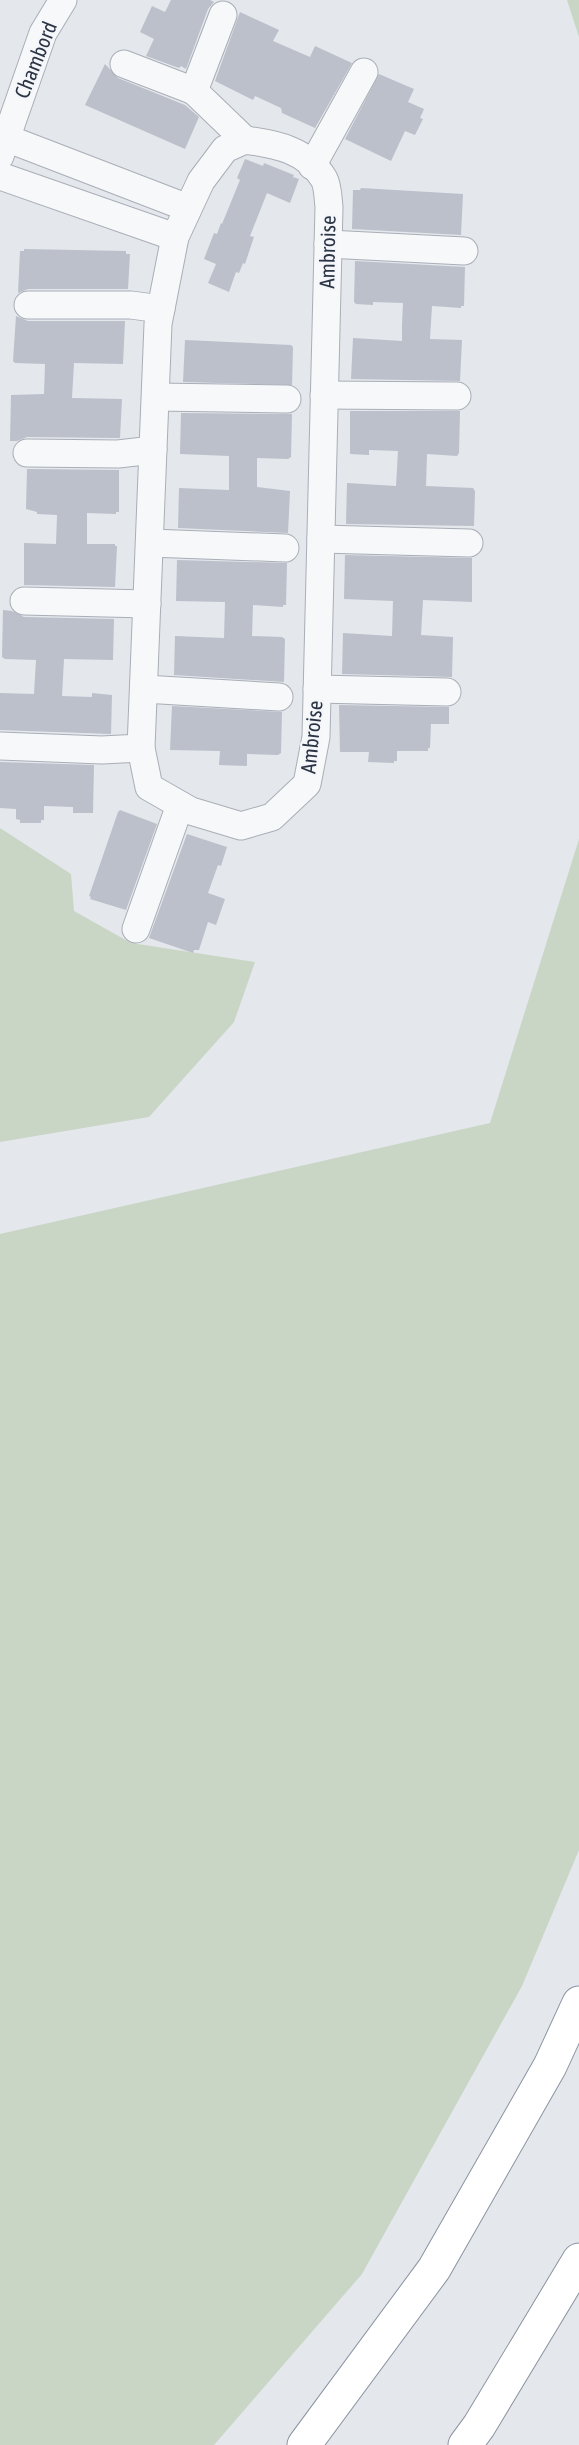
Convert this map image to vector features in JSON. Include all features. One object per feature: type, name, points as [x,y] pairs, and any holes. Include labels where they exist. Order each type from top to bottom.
[{"type":"highway","points":[[304,2445],[434,2269],[550,2066],[579,2003]]},
{"type":"highway","points":[[465,2445],[479,2426],[579,2260]]},
{"type":"street","name":"Chambord","points":[[3,147],[43,33],[63,0]]},
{"type":"street","points":[[194,91],[223,15]]},
{"type":"street","points":[[124,64],[194,91],[245,140]]},
{"type":"street","points":[[312,166],[364,72]]},
{"type":"street","name":"Ambroise","points":[[245,140],[273,144],[306,157],[312,166],[325,180],[329,207],[316,737],[307,784],[272,817],[241,826],[191,811],[149,787],[141,748],[158,324],[174,237],[201,181],[225,149],[245,140]]},
{"type":"street","points":[[3,147],[188,208]]},
{"type":"street","points":[[0,176],[174,237]]},
{"type":"street","points":[[328,244],[464,251]]},
{"type":"street","points":[[28,305],[131,305],[161,309]]},
{"type":"street","points":[[324,395],[457,396]]},
{"type":"street","points":[[156,397],[287,399]]},
{"type":"street","points":[[27,453],[118,454],[153,450]]},
{"type":"street","points":[[321,539],[469,543]]},
{"type":"street","points":[[150,543],[285,548]]},
{"type":"street","points":[[24,601],[147,604]]},
{"type":"street","points":[[144,689],[279,697]]},
{"type":"street","points":[[317,689],[447,692]]},
{"type":"street","points":[[0,746],[102,750],[141,748]]},
{"type":"street","points":[[136,929],[180,805]]},
{"type":"green space","points":[[567,0],[579,0],[579,37]]},
{"type":"green space","points":[[0,828],[71,874],[74,911],[131,943],[255,962],[234,1022],[149,1117],[0,1142]]},
{"type":"green space","points":[[579,839],[579,1850],[522,1986],[362,2274],[214,2445],[0,2445],[0,1234],[490,1123]]},
{"type":"building","points":[[171,0],[210,0],[214,2],[208,9],[186,69],[146,56],[154,39],[140,32],[152,6],[165,12]]},
{"type":"building","points":[[240,12],[279,30],[273,41],[310,57],[315,46],[352,63],[315,128],[282,113],[281,108],[255,96],[253,100],[215,81]]},
{"type":"building","points":[[105,64],[118,78],[185,105],[199,117],[185,149],[85,105]]},
{"type":"building","points":[[379,74],[414,89],[408,102],[424,109],[420,118],[423,119],[415,135],[405,131],[391,161],[345,139]]},
{"type":"building","points":[[245,159],[263,166],[264,163],[299,179],[290,203],[267,193],[250,236],[254,237],[245,264],[243,263],[239,273],[236,272],[229,292],[208,283],[216,264],[204,259],[214,233],[217,234],[222,224],[240,180],[237,178]]},
{"type":"building","points":[[361,188],[463,194],[461,235],[352,229],[353,190]]},
{"type":"building","points":[[24,249],[126,251],[126,254],[130,254],[128,289],[28,289],[18,293],[20,251]]},
{"type":"building","points":[[355,261],[465,267],[464,306],[461,308],[432,306],[430,339],[462,340],[460,381],[351,379],[353,338],[402,341],[403,303],[373,302],[373,305],[354,302]]},
{"type":"building","points":[[16,316],[28,321],[125,321],[123,364],[74,363],[72,398],[122,399],[120,438],[27,437],[10,441],[11,395],[44,394],[45,364],[15,363],[13,361]]},
{"type":"building","points":[[185,340],[291,345],[293,347],[292,385],[183,382]]},
{"type":"building","points":[[350,411],[460,411],[459,453],[457,456],[427,454],[426,486],[473,488],[475,491],[474,526],[346,524],[347,483],[396,486],[398,451],[369,450],[369,455],[350,454]]},
{"type":"building","points":[[181,413],[292,414],[291,457],[288,459],[257,458],[257,487],[290,491],[288,533],[178,528],[179,488],[229,490],[229,456],[180,454]]},
{"type":"building","points":[[27,469],[119,470],[119,512],[116,514],[87,513],[87,544],[115,544],[117,546],[115,587],[24,585],[24,543],[56,544],[57,515],[37,514],[37,512],[26,509]]},
{"type":"building","points":[[345,555],[472,558],[472,602],[423,600],[421,635],[453,637],[452,677],[342,674],[343,633],[392,636],[393,601],[344,599]]},
{"type":"building","points":[[177,560],[287,563],[286,605],[283,607],[253,605],[252,636],[285,639],[284,682],[174,675],[175,636],[224,638],[225,602],[176,601]]},
{"type":"building","points":[[3,610],[12,611],[24,617],[114,619],[113,660],[64,659],[62,696],[92,697],[92,693],[112,695],[111,734],[0,730],[0,693],[34,694],[36,660],[2,657]]},
{"type":"building","points":[[339,705],[449,707],[449,724],[431,724],[428,751],[397,751],[397,761],[394,763],[368,762],[369,752],[340,752]]},
{"type":"building","points":[[172,706],[282,712],[281,753],[278,755],[247,754],[247,766],[219,765],[220,751],[170,750]]},
{"type":"building","points":[[0,762],[94,765],[93,813],[73,813],[73,807],[44,806],[44,820],[41,820],[41,823],[20,823],[20,820],[16,819],[16,809],[0,808]]},
{"type":"building","points":[[120,810],[157,824],[126,910],[90,899],[89,896]]},
{"type":"building","points":[[187,834],[227,847],[208,893],[225,899],[216,925],[208,922],[199,950],[194,950],[193,953],[149,938]]}]
